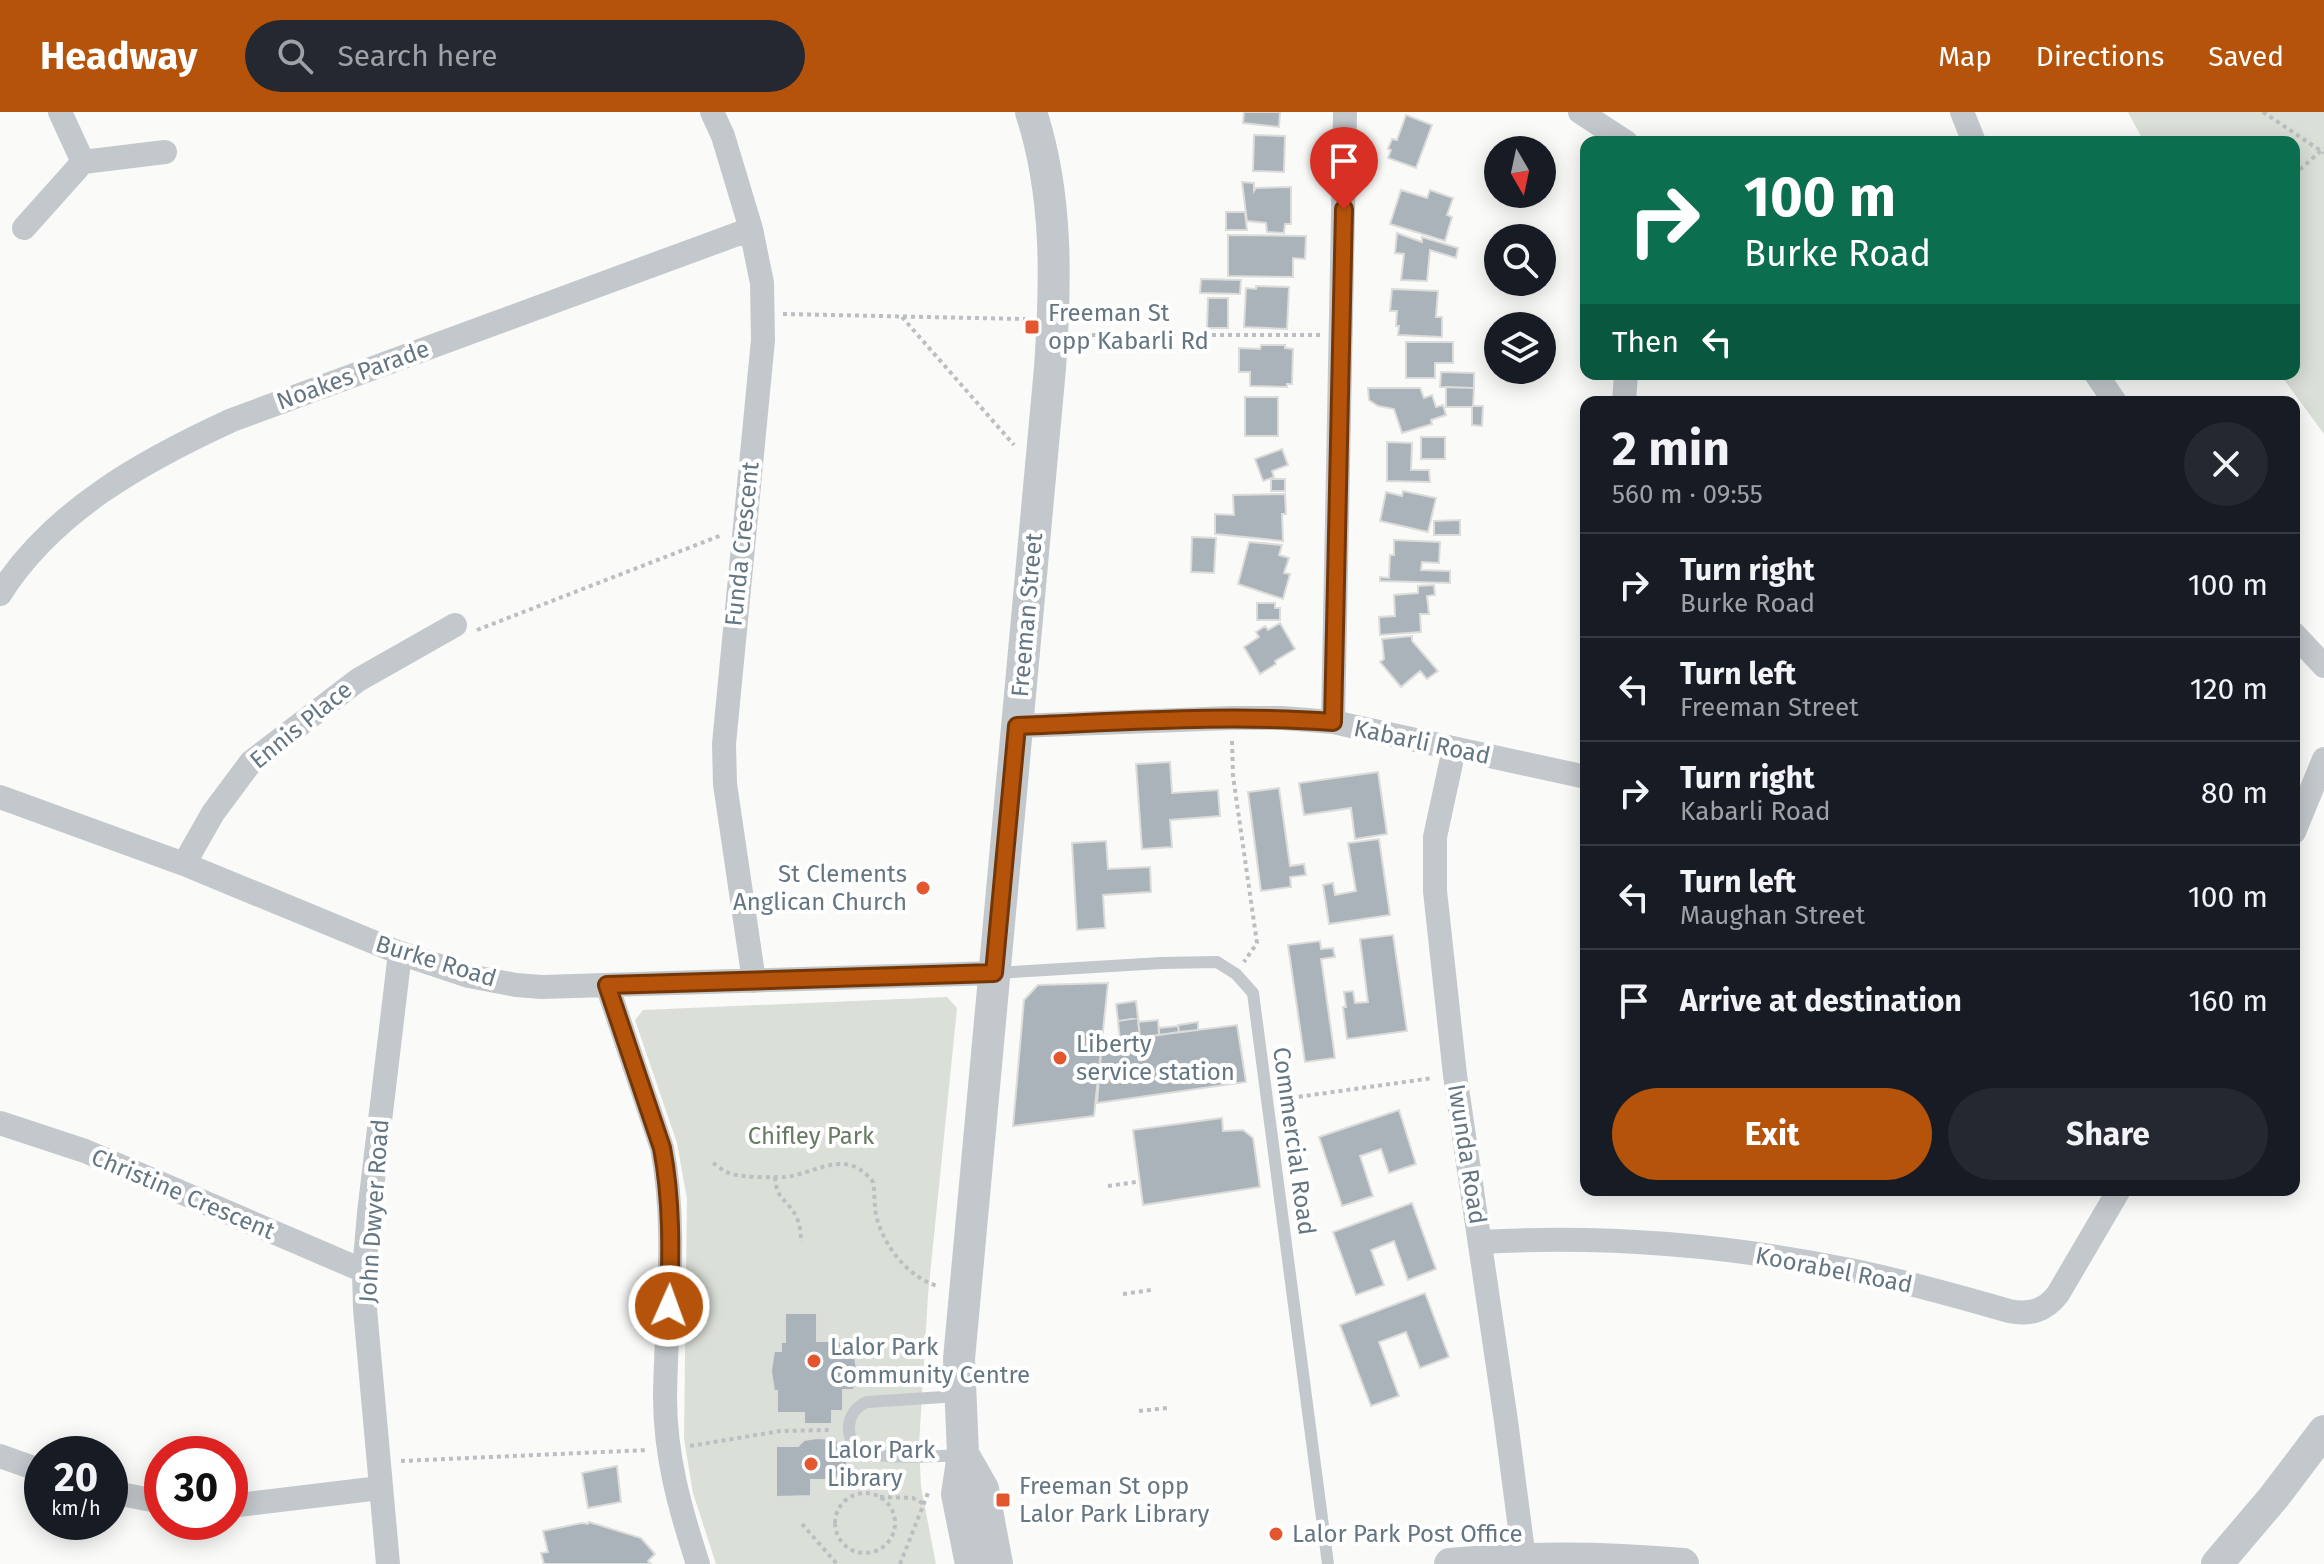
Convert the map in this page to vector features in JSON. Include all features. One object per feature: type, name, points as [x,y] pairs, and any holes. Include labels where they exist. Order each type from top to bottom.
[{"type":"street","points":[[60,112],[83,162]]},
{"type":"street","name":"Funda Crescent","points":[[712,112],[723,136],[751,229],[762,283],[763,340],[723,752],[754,981]]},
{"type":"street","name":"Freeman Street","points":[[971,1564],[957,1494],[963,1454],[959,1359],[1055,289],[1052,222],[1042,156],[1031,112]]},
{"type":"street","points":[[1333,722],[1345,112]]},
{"type":"street","points":[[1580,112],[1617,136]]},
{"type":"street","points":[[1962,112],[1972,136]]},
{"type":"street","points":[[24,228],[83,162],[165,152]]},
{"type":"street","name":"Noakes Parade","points":[[1,589],[38,546],[75,512],[167,450],[232,420],[751,229]]},
{"type":"street","name":"Ennis Place","points":[[184,864],[213,813],[251,762],[358,680],[455,625]]},
{"type":"street","points":[[2300,640],[2324,666]]},
{"type":"street","name":"Kabarli Road","points":[[1017,726],[1231,718],[1333,722],[1580,776]]},
{"type":"street","name":"Iwunda Road","points":[[1454,749],[1435,837],[1435,891],[1455,1075],[1524,1559]]},
{"type":"street","points":[[2300,817],[2324,759]]},
{"type":"street","name":"Burke Road","points":[[0,797],[184,864],[400,953],[469,976],[504,983],[542,987],[994,973]]},
{"type":"street","name":"John Dwyer Road","points":[[388,1564],[364,1271],[400,953]]},
{"type":"street","points":[[607,985],[666,1167],[671,1259],[665,1399],[668,1448],[677,1495],[698,1564]]},
{"type":"street","name":"Christine Crescent","points":[[0,1123],[85,1151],[364,1271]]},
{"type":"street","name":"Koorabel Road","points":[[1480,1242],[1638,1242],[1762,1254],[1853,1270],[2009,1311],[2028,1313],[2046,1307],[2058,1294],[2115,1196]]},
{"type":"street","points":[[2217,1564],[2319,1448]]},
{"type":"street","name":"Freeman Street","points":[[963,1454],[983,1489],[997,1564]]},
{"type":"street","points":[[0,1456],[24,1465]]},
{"type":"street","points":[[248,1504],[380,1488]]},
{"type":"street","points":[[1450,1564],[1577,1558],[1683,1564]]},
{"type":"lane","points":[[994,973],[1217,962],[1236,974]]},
{"type":"lane","name":"Commercial Road","points":[[1236,974],[1253,993],[1328,1564]]},
{"type":"lane","points":[[960,1396],[867,1402],[853,1413],[849,1430],[854,1445],[872,1455],[933,1457],[963,1454]]},
{"type":"path","points":[[2263,112],[2323,150],[2300,170]]},
{"type":"path","points":[[763,314],[1025,319]]},
{"type":"path","points":[[902,317],[1014,445]]},
{"type":"path","points":[[1084,335],[1342,335]]},
{"type":"path","points":[[500,623],[715,537]]},
{"type":"path","points":[[1231,718],[1233,776],[1257,943],[1236,974]]},
{"type":"path","points":[[1267,1101],[1455,1075]]},
{"type":"path","points":[[713,1163],[736,1175],[775,1177],[829,1165],[859,1168],[873,1182],[876,1214],[888,1244],[916,1277],[938,1286]]},
{"type":"path","points":[[775,1177],[777,1193],[799,1223],[801,1242]]},
{"type":"path","points":[[1108,1186],[1136,1182]]},
{"type":"path","points":[[1123,1294],[1151,1290]]},
{"type":"path","points":[[875,1373],[931,1370]]},
{"type":"path","points":[[1139,1411],[1167,1408]]},
{"type":"path","points":[[679,1447],[780,1431],[849,1430]]},
{"type":"path","points":[[378,1462],[657,1449]]},
{"type":"path","points":[[880,1497],[893,1512],[895,1523],[888,1542],[870,1552],[860,1553],[851,1549],[838,1536],[835,1518],[844,1501],[861,1493],[913,1498],[924,1504]]},
{"type":"path","points":[[900,1564],[928,1493]]},
{"type":"path","points":[[802,1524],[837,1564]]},
{"type":"green space","points":[[2128,112],[2324,112],[2324,434],[2300,401],[2300,396],[2296,396],[2284,380],[2300,380],[2300,136],[2141,136]]},
{"type":"green space","name":"Chifley Park","points":[[947,997],[957,1008],[928,1295],[919,1445],[921,1487],[936,1564],[716,1564],[693,1493],[684,1439],[687,1199],[677,1143],[635,1020],[643,1010]]},
{"type":"building","points":[[1244,112],[1280,112],[1279,127],[1243,123]]},
{"type":"building","points":[[1406,115],[1432,125],[1416,168],[1388,158],[1392,139],[1397,140]]},
{"type":"building","points":[[1254,135],[1285,136],[1284,172],[1253,171]]},
{"type":"building","points":[[1242,182],[1254,183],[1254,191],[1256,188],[1291,187],[1291,224],[1285,224],[1284,233],[1267,232],[1266,223],[1247,221]]},
{"type":"building","points":[[1401,190],[1427,198],[1430,190],[1453,198],[1447,215],[1452,217],[1445,241],[1390,224]]},
{"type":"building","points":[[1226,212],[1245,212],[1247,230],[1226,230]]},
{"type":"building","points":[[1397,233],[1422,242],[1422,237],[1458,248],[1456,258],[1430,250],[1427,281],[1401,280],[1404,254],[1395,253]]},
{"type":"building","points":[[1228,235],[1306,236],[1305,259],[1293,258],[1293,277],[1228,276]]},
{"type":"building","points":[[1201,279],[1241,280],[1240,294],[1200,293]]},
{"type":"building","points":[[1256,286],[1289,287],[1287,329],[1244,327],[1246,288],[1256,289]]},
{"type":"building","points":[[1392,289],[1438,291],[1436,317],[1442,317],[1442,337],[1398,335],[1397,311],[1390,311]]},
{"type":"building","points":[[1208,298],[1228,298],[1228,328],[1207,328]]},
{"type":"building","points":[[1406,342],[1453,342],[1453,363],[1435,363],[1435,378],[1406,378]]},
{"type":"building","points":[[1261,345],[1285,345],[1285,348],[1293,349],[1292,384],[1287,384],[1287,387],[1250,386],[1250,372],[1239,372],[1239,348],[1260,349]]},
{"type":"building","points":[[1441,372],[1474,373],[1474,388],[1440,387]]},
{"type":"building","points":[[1446,387],[1474,388],[1473,406],[1483,406],[1482,426],[1472,425],[1472,407],[1446,407]]},
{"type":"building","points":[[1368,388],[1420,388],[1424,398],[1432,395],[1436,407],[1443,405],[1446,415],[1431,420],[1432,424],[1402,433],[1394,409],[1378,406],[1369,400]]},
{"type":"building","points":[[1245,397],[1278,397],[1278,436],[1245,436]]},
{"type":"building","points":[[1421,437],[1445,437],[1445,459],[1421,459]]},
{"type":"building","points":[[1387,442],[1412,443],[1411,470],[1429,470],[1430,482],[1387,481]]},
{"type":"building","points":[[1282,449],[1288,465],[1272,471],[1274,477],[1263,481],[1255,459]]},
{"type":"building","points":[[1271,479],[1285,479],[1285,491],[1271,491]]},
{"type":"building","points":[[1403,491],[1436,498],[1428,532],[1380,521],[1386,492],[1402,496]]},
{"type":"building","points":[[1285,494],[1283,541],[1215,534],[1215,514],[1234,515],[1233,495]]},
{"type":"building","points":[[1460,520],[1460,535],[1434,535],[1434,521]]},
{"type":"building","points":[[1192,537],[1216,538],[1214,573],[1191,572]]},
{"type":"building","points":[[1394,540],[1440,542],[1439,563],[1422,562],[1421,570],[1450,571],[1450,583],[1380,581],[1380,577],[1389,578]]},
{"type":"building","points":[[1249,542],[1282,545],[1279,555],[1289,558],[1284,573],[1290,574],[1283,599],[1238,584]]},
{"type":"building","points":[[1434,585],[1435,595],[1427,596],[1429,614],[1420,614],[1421,632],[1380,635],[1379,617],[1395,616],[1394,595],[1418,593],[1418,586]]},
{"type":"building","points":[[1257,603],[1275,603],[1275,608],[1280,608],[1280,620],[1257,620]]},
{"type":"building","points":[[1280,623],[1295,649],[1260,674],[1244,647],[1259,637],[1256,632],[1265,626],[1268,630]]},
{"type":"building","points":[[1412,636],[1412,641],[1438,671],[1427,679],[1420,671],[1401,687],[1380,662],[1384,659],[1382,639]]},
{"type":"building","points":[[1170,762],[1172,793],[1218,790],[1220,816],[1170,820],[1172,847],[1142,849],[1136,764]]},
{"type":"building","points":[[1378,772],[1387,834],[1355,839],[1351,808],[1304,815],[1299,783]]},
{"type":"building","points":[[1279,788],[1290,866],[1304,864],[1306,875],[1290,877],[1291,887],[1261,891],[1248,792]]},
{"type":"building","points":[[1379,839],[1390,915],[1329,924],[1323,885],[1333,883],[1335,895],[1356,891],[1348,843]]},
{"type":"building","points":[[1106,841],[1108,869],[1150,867],[1151,892],[1103,895],[1105,928],[1077,930],[1072,843]]},
{"type":"building","points":[[1393,935],[1407,1031],[1347,1039],[1344,992],[1353,991],[1355,1003],[1368,1002],[1360,939]]},
{"type":"building","points":[[1320,941],[1321,949],[1333,948],[1335,957],[1321,959],[1335,1058],[1305,1062],[1288,945]]},
{"type":"building","name":"Liberty service station","points":[[1108,983],[1094,1116],[1013,1126],[1024,1000],[1038,985]]},
{"type":"building","points":[[1136,1001],[1138,1018],[1118,1021],[1116,1004]]},
{"type":"building","points":[[1138,1018],[1140,1037],[1120,1040],[1118,1021]]},
{"type":"building","points":[[1158,1020],[1159,1035],[1140,1037],[1138,1022]]},
{"type":"building","points":[[1198,1022],[1198,1030],[1179,1032],[1178,1025]]},
{"type":"building","points":[[1237,1025],[1246,1082],[1097,1103],[1102,1042]]},
{"type":"building","points":[[1178,1026],[1179,1032],[1159,1035],[1159,1028]]},
{"type":"building","points":[[1399,1110],[1416,1164],[1389,1173],[1381,1149],[1360,1156],[1373,1196],[1342,1206],[1319,1137]]},
{"type":"building","points":[[1222,1118],[1223,1131],[1243,1130],[1253,1138],[1260,1187],[1143,1205],[1133,1130]]},
{"type":"building","points":[[1412,1203],[1436,1269],[1408,1280],[1394,1241],[1371,1250],[1384,1285],[1356,1295],[1333,1232]]},
{"type":"building","points":[[1425,1293],[1449,1357],[1420,1368],[1406,1332],[1379,1342],[1399,1396],[1371,1406],[1340,1325]]},
{"type":"building","name":"Lalor Park Community Centre","points":[[785,1313],[817,1313],[817,1341],[847,1341],[847,1351],[854,1351],[857,1370],[854,1390],[843,1390],[843,1411],[832,1411],[832,1424],[804,1424],[804,1413],[777,1413],[777,1391],[774,1391],[771,1371],[774,1351],[781,1351],[781,1342],[785,1342]]},
{"type":"building","points":[[835,1439],[847,1451],[847,1468],[835,1480],[811,1480],[811,1496],[776,1497],[776,1446],[798,1446],[804,1440]]},
{"type":"building","points":[[617,1466],[621,1502],[588,1508],[582,1473]]},
{"type":"building","points":[[589,1522],[641,1538],[655,1554],[648,1561],[651,1564],[544,1564],[541,1553],[548,1552],[543,1531]]},
{"type":"place","name":"Freeman St opp Kabarli Rd","points":[[1032,327]]},
{"type":"place","name":"St Clements Anglican Church","points":[[923,888]]},
{"type":"place","name":"Liberty service station","points":[[1060,1058]]},
{"type":"place","name":"Lalor Park Community Centre","points":[[814,1361]]},
{"type":"place","name":"Lalor Park Library","points":[[811,1464]]},
{"type":"place","name":"Freeman St opp Lalor Park Library","points":[[1003,1500]]},
{"type":"place","name":"Lalor Park Post Office","points":[[1276,1534]]},
{"type":"route","points":[[669,1306],[671,1227],[666,1167],[607,985],[994,973],[1017,726],[1231,718],[1333,722],[1344,209]]}]
